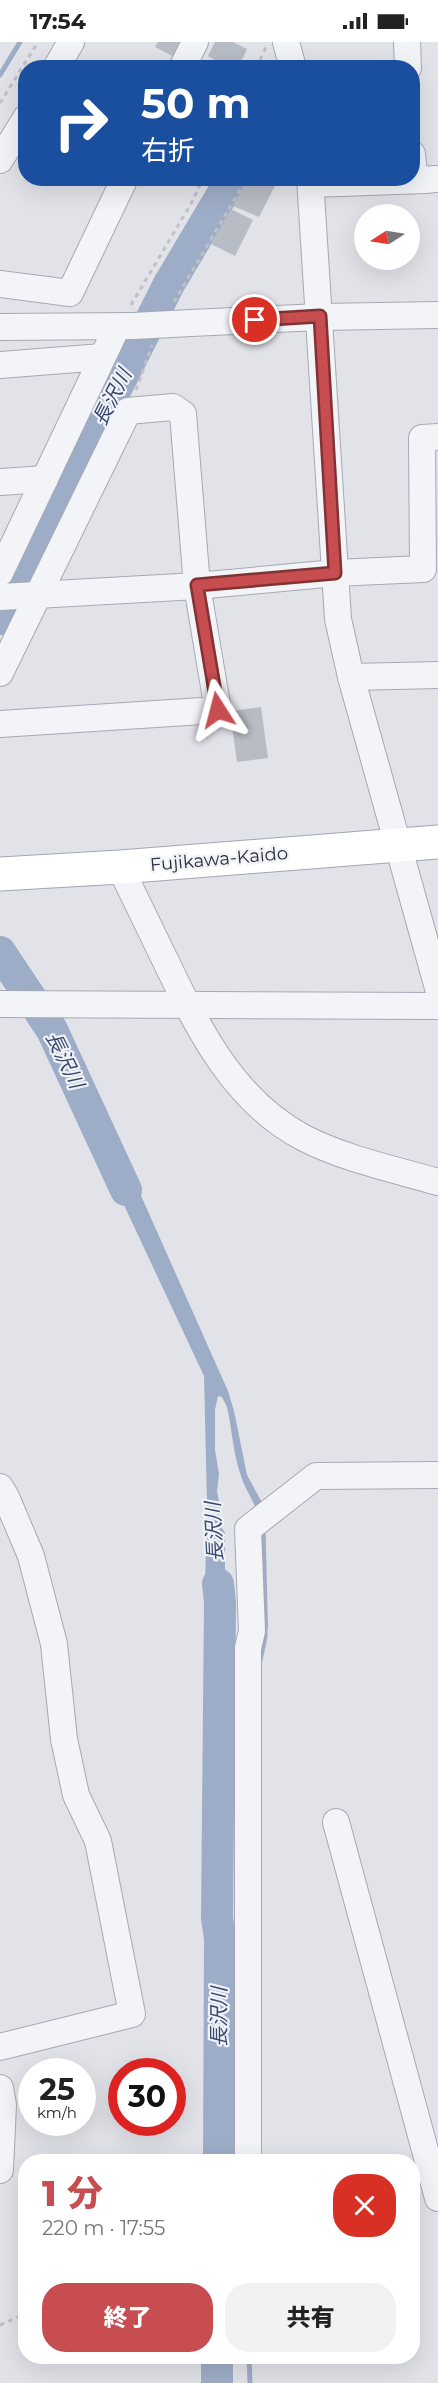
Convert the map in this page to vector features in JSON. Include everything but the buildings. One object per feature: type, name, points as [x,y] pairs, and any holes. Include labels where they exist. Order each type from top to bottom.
[{"type":"main road","name":"Fujikawa-Kaido","points":[[0,874],[438,842]]},
{"type":"street","points":[[61,60],[71,42]]},
{"type":"street","points":[[186,60],[195,42]]},
{"type":"street","points":[[286,42],[291,60]]},
{"type":"street","points":[[407,42],[408,60]]},
{"type":"street","points":[[0,160],[18,131]]},
{"type":"street","points":[[0,284],[70,293],[121,186]]},
{"type":"street","points":[[310,186],[338,619],[351,677],[438,988]]},
{"type":"street","points":[[0,327],[125,326],[320,316],[438,315]]},
{"type":"street","points":[[0,573],[102,357],[125,326]]},
{"type":"street","points":[[0,366],[102,357]]},
{"type":"street","points":[[0,673],[37,593],[128,411],[173,407],[183,414],[197,585],[218,710],[0,724]]},
{"type":"street","points":[[0,597],[197,585],[335,573],[423,569],[430,526],[422,438],[438,437]]},
{"type":"street","points":[[0,482],[45,479]]},
{"type":"street","points":[[351,677],[438,675]]},
{"type":"street","points":[[120,867],[201,1033],[231,1076],[269,1115],[303,1137],[334,1152],[438,1182]]},
{"type":"street","points":[[3,1004],[438,1006]]},
{"type":"street","points":[[248,2154],[248,1648],[252,1631],[248,1529],[316,1476],[438,1475]]},
{"type":"street","points":[[0,1487],[31,1556],[54,1644],[64,1738],[76,1795],[98,1841],[132,2014],[0,2047]]},
{"type":"street","points":[[336,1821],[438,2198]]},
{"type":"street","points":[[0,2088],[3,2105],[0,2170]]},
{"type":"path","points":[[27,60],[38,42]]},
{"type":"path","points":[[260,60],[268,42]]},
{"type":"path","points":[[0,103],[18,74]]},
{"type":"path","points":[[125,326],[199,186]]},
{"type":"path","points":[[128,411],[160,325],[243,186]]},
{"type":"path","points":[[0,2325],[18,2317]]},
{"type":"water","points":[[118,1144],[228,1391],[247,1475],[265,1508],[268,1628],[261,1628],[257,1513],[238,1465],[227,1407],[222,1397],[218,1396],[215,1410],[215,1450],[219,1474],[217,1491],[220,1507],[219,1523],[225,1533],[225,1628],[214,1627],[211,1593],[205,1587],[207,1503],[204,1376],[101,1156]]},
{"type":"waterway","points":[[0,75],[20,42]]},
{"type":"waterway","name":"長沢川","points":[[0,619],[169,284],[227,186]]},
{"type":"waterway","name":"長沢川","points":[[0,952],[52,1030],[126,1190]]},
{"type":"waterway","name":"長沢川","points":[[218,1584],[220,1602],[217,1918],[220,1939],[219,2154]]},
{"type":"waterway","points":[[259,1665],[265,1637],[265,1621]]},
{"type":"waterway","name":"長沢川","points":[[217,2364],[217,2383]]},
{"type":"waterway","points":[[249,2364],[250,2383]]},
{"type":"route","points":[[218,710],[197,585],[335,573],[320,316],[255,320]]}]
